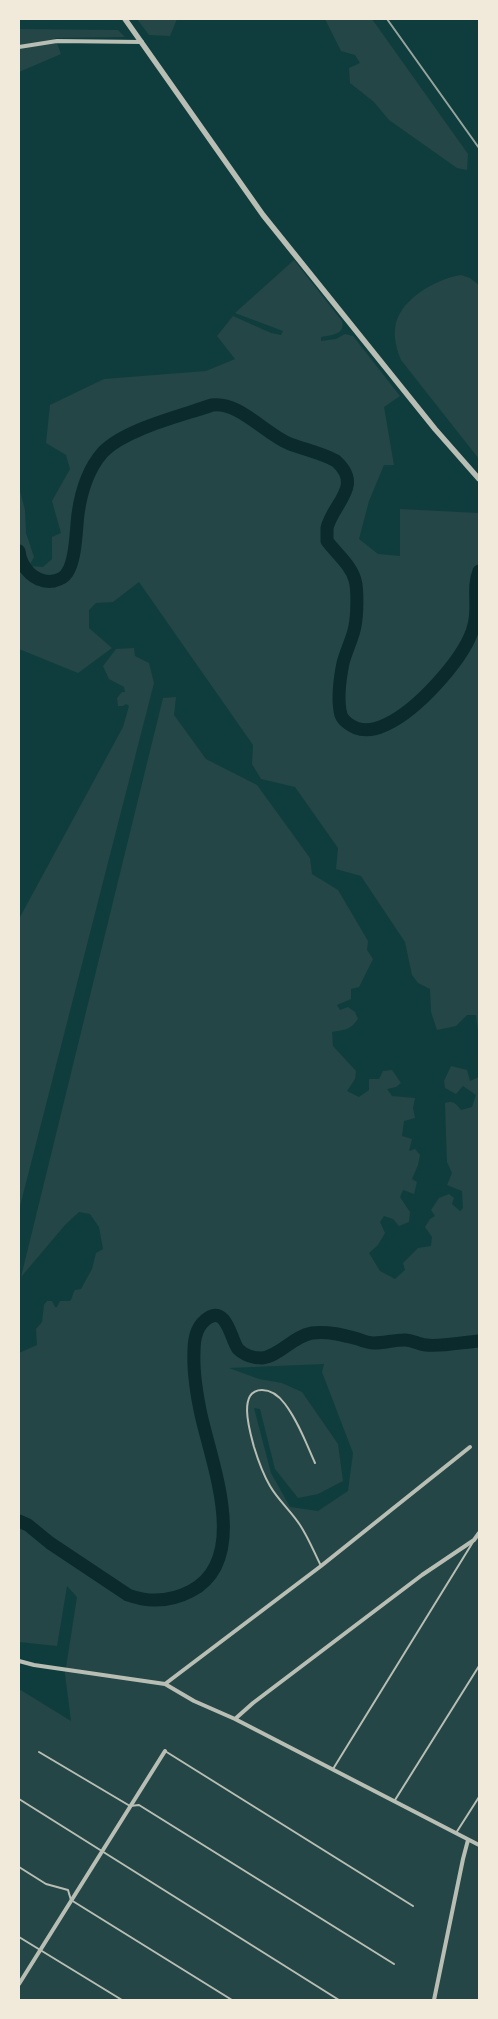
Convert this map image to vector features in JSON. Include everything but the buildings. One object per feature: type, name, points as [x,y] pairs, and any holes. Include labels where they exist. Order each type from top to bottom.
[{"type":"street","points":[[125,19],[263,214],[435,429],[479,479]]},
{"type":"street","points":[[19,47],[57,41],[142,42]]},
{"type":"street","points":[[165,1684],[321,1566],[470,1447]]},
{"type":"street","points":[[235,1719],[253,1703],[422,1575],[474,1540],[479,1533]]},
{"type":"street","points":[[19,1661],[34,1665],[165,1684],[194,1701],[235,1719],[479,1845]]},
{"type":"street","points":[[19,1984],[165,1751]]},
{"type":"street","points":[[434,2000],[468,1840]]},
{"type":"lane","points":[[315,1464],[298,1426],[285,1404],[274,1393],[267,1390],[252,1393],[248,1398],[246,1405],[254,1446],[261,1468],[270,1487],[300,1525],[321,1566]]},
{"type":"lane","points":[[333,1770],[474,1540]]},
{"type":"lane","points":[[394,1802],[479,1666]]},
{"type":"lane","points":[[165,1751],[413,1906]]},
{"type":"lane","points":[[39,1752],[130,1806],[139,1805],[394,1964]]},
{"type":"lane","points":[[456,1833],[479,1797]]},
{"type":"lane","points":[[19,1799],[339,2000]]},
{"type":"lane","points":[[19,1867],[46,1884],[68,1890],[71,1900],[232,2000]]},
{"type":"lane","points":[[19,1937],[122,2000]]},
{"type":"shaded area","points":[[137,19],[177,19],[170,36],[149,35]]},
{"type":"shaded area","points":[[325,19],[372,19],[468,154],[467,170],[457,168],[389,120],[374,102],[350,83],[349,68],[360,63],[355,55],[341,51]]},
{"type":"shaded area","points":[[19,29],[118,30],[125,37],[55,38],[61,54],[19,72]]},
{"type":"shaded area","points":[[294,260],[342,321],[343,326],[339,332],[333,335],[321,337],[321,341],[336,339],[345,334],[353,336],[400,396],[384,407],[394,465],[384,465],[369,501],[359,539],[378,554],[400,556],[400,509],[479,513],[479,1039],[476,1015],[467,1015],[456,1026],[437,1030],[431,1012],[430,989],[418,983],[412,975],[405,942],[361,876],[336,869],[338,848],[295,787],[261,779],[252,764],[253,745],[139,582],[113,602],[96,603],[89,610],[89,628],[112,648],[78,673],[19,649],[19,487],[25,510],[26,533],[34,557],[29,566],[43,567],[52,559],[52,537],[61,533],[52,501],[70,469],[66,455],[46,443],[50,405],[104,379],[206,371],[235,359],[217,336],[233,316],[271,333],[281,335],[283,331],[235,313]]},
{"type":"shaded area","points":[[461,275],[470,278],[479,285],[479,459],[401,360],[395,337],[397,319],[402,309],[410,301],[429,286],[451,277]]},
{"type":"shaded area","points":[[134,648],[135,656],[149,663],[154,683],[19,1210],[19,919],[123,727],[129,706],[126,704],[123,706],[118,706],[117,698],[122,692],[125,692],[124,687],[109,679],[103,666],[116,649]]},
{"type":"shaded area","points":[[176,697],[174,715],[206,759],[257,785],[310,858],[312,874],[338,890],[368,941],[367,950],[373,959],[359,987],[351,989],[351,999],[337,1005],[340,1010],[348,1007],[355,1012],[358,1019],[350,1028],[332,1032],[333,1046],[356,1071],[355,1079],[347,1091],[359,1097],[369,1090],[369,1079],[379,1079],[383,1071],[392,1070],[401,1083],[396,1087],[387,1089],[392,1096],[415,1098],[413,1108],[415,1118],[404,1121],[402,1136],[412,1139],[409,1151],[415,1149],[420,1155],[418,1165],[412,1179],[417,1182],[414,1194],[403,1190],[400,1197],[410,1212],[409,1222],[399,1226],[393,1219],[384,1216],[380,1222],[385,1233],[378,1245],[369,1253],[380,1271],[395,1279],[405,1270],[403,1263],[418,1248],[431,1246],[432,1237],[425,1227],[430,1219],[435,1216],[431,1210],[439,1198],[449,1194],[454,1198],[452,1204],[460,1211],[463,1208],[462,1191],[447,1185],[452,1173],[447,1162],[445,1103],[453,1102],[461,1110],[472,1107],[476,1095],[463,1086],[456,1094],[445,1088],[444,1081],[451,1066],[467,1070],[470,1081],[479,1077],[479,2000],[19,2000],[19,1689],[71,1721],[65,1674],[77,1597],[67,1586],[57,1646],[19,1642],[19,1353],[37,1345],[36,1329],[42,1322],[44,1305],[47,1301],[52,1301],[55,1307],[57,1307],[60,1301],[70,1301],[75,1290],[81,1289],[92,1269],[96,1253],[103,1249],[99,1227],[90,1214],[79,1212],[65,1225],[21,1277],[163,698]],"holes":[[[324,1364],[322,1372],[353,1453],[348,1491],[318,1511],[290,1507],[271,1473],[254,1408],[260,1409],[275,1469],[298,1498],[318,1494],[343,1481],[338,1444],[302,1392],[282,1383],[259,1379],[229,1368]]]},
{"type":"waterway","points":[[19,551],[20,557],[26,569],[35,577],[41,580],[54,581],[66,575],[72,561],[83,489],[89,473],[103,452],[125,436],[154,424],[212,405],[222,405],[232,408],[252,419],[271,433],[290,444],[331,458],[344,470],[347,478],[347,487],[330,519],[327,528],[327,541],[350,569],[355,580],[357,596],[355,626],[344,658],[341,675],[339,689],[340,709],[341,715],[347,723],[356,728],[366,730],[375,729],[404,714],[429,692],[453,665],[470,637],[474,625],[476,611],[476,584],[479,571]]},
{"type":"waterway","points":[[19,1521],[28,1525],[50,1543],[128,1595],[136,1598],[152,1600],[168,1599],[183,1595],[191,1591],[209,1576],[220,1556],[223,1533],[222,1507],[218,1481],[200,1410],[194,1373],[195,1342],[199,1328],[204,1321],[214,1316],[220,1317],[228,1326],[238,1349],[252,1357],[259,1358],[275,1354],[299,1338],[312,1333],[330,1333],[372,1343],[407,1340],[423,1345],[438,1345],[479,1341]]},
{"type":"railway","points":[[387,19],[479,148]]}]
